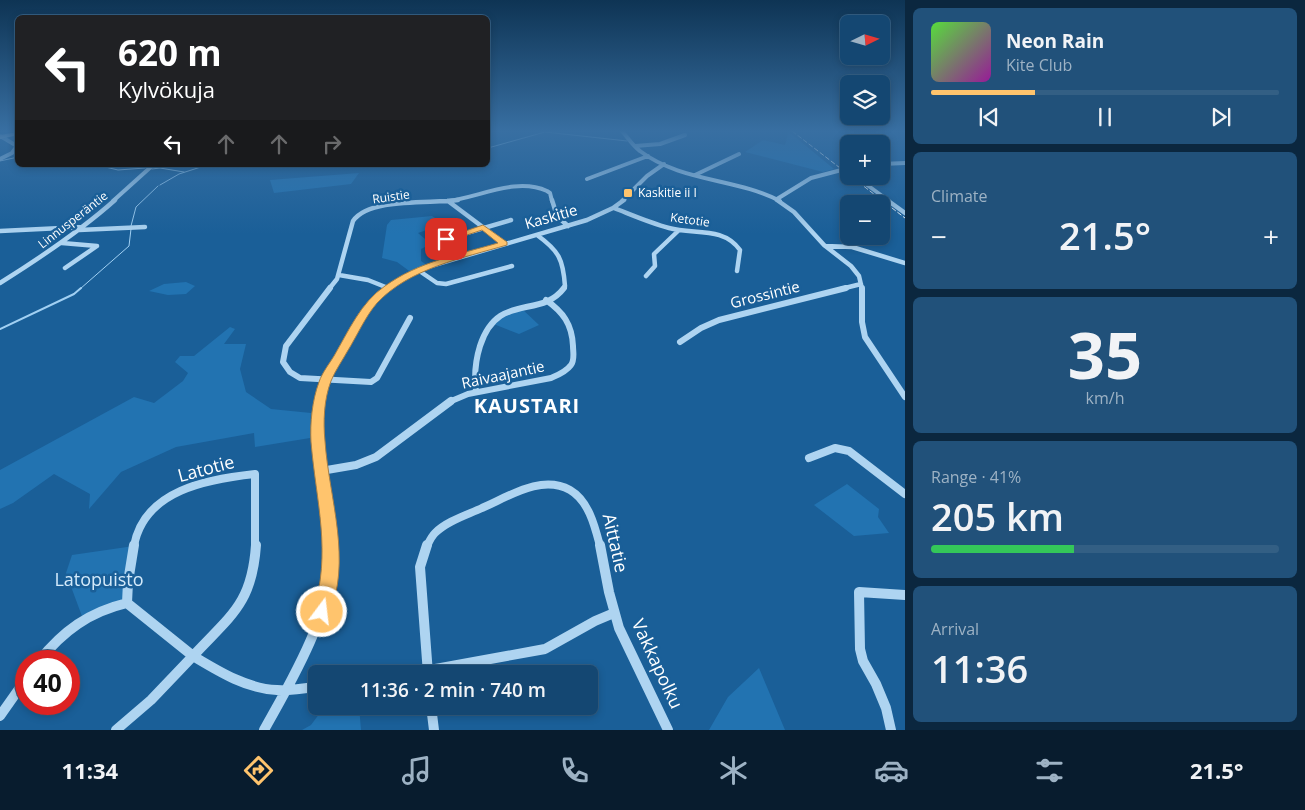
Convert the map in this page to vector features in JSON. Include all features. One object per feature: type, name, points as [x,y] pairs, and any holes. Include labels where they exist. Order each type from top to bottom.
[{"type":"street","points":[[587,179],[624,165]]},
{"type":"street","name":"Kaskitie","points":[[264,730],[315,629],[327,594],[331,549],[328,507],[321,472],[319,401],[363,316],[373,302],[388,288],[418,270],[504,243],[568,226],[614,208],[647,175],[662,165]]},
{"type":"street","points":[[667,165],[777,199],[790,208],[825,246],[852,268],[859,277],[861,284],[861,320],[864,335],[874,353],[904,393]]},
{"type":"street","points":[[695,175],[716,165]]},
{"type":"street","name":"Linnusperäntie","points":[[0,283],[81,229],[151,167]]},
{"type":"street","points":[[777,199],[812,178],[840,170]]},
{"type":"street","points":[[867,185],[905,214]]},
{"type":"street","name":"Ruistie","points":[[328,381],[307,379],[294,375],[286,368],[283,356],[286,346],[332,288],[339,275],[353,221],[360,214],[381,206],[448,201],[512,187],[536,187],[551,195],[557,216],[568,226]]},
{"type":"street","points":[[448,201],[504,243]]},
{"type":"street","name":"Ketotie","points":[[614,208],[678,231],[711,233],[734,242],[740,250],[737,271]]},
{"type":"street","points":[[446,239],[511,220]]},
{"type":"street","points":[[0,231],[145,227]]},
{"type":"street","points":[[646,276],[655,266],[654,254],[678,231]]},
{"type":"street","points":[[476,392],[474,363],[482,340],[492,322],[504,313],[546,300],[563,290],[564,279],[558,251],[537,235]]},
{"type":"street","points":[[62,242],[97,246],[65,268]]},
{"type":"street","points":[[825,246],[852,247],[905,263]]},
{"type":"street","points":[[418,270],[437,283],[446,284],[512,266]]},
{"type":"street","points":[[339,275],[368,280],[388,288]]},
{"type":"street","name":"Grossintie","points":[[680,342],[701,328],[719,320],[861,284]]},
{"type":"street","name":"Raivaajantie","points":[[321,472],[363,463],[378,456],[441,406],[456,398],[476,392],[551,378],[564,373],[574,358],[573,339],[569,321],[557,307],[546,300]]},
{"type":"street","points":[[328,381],[366,383],[374,381],[410,318]]},
{"type":"street","points":[[809,458],[835,448],[849,451],[905,494]]},
{"type":"street","name":"Latotie","points":[[127,603],[129,574],[137,532],[155,507],[172,495],[212,480],[255,474],[254,568],[250,586],[238,607],[194,655]]},
{"type":"street","name":"Aittatie","points":[[427,665],[420,567],[422,555],[435,533],[524,488],[558,486],[569,489],[586,504],[595,525],[614,613]]},
{"type":"street","points":[[891,730],[886,708],[876,684],[863,661],[860,650],[859,592],[905,594]]},
{"type":"street","points":[[48,650],[71,626],[103,610],[127,603],[175,643],[214,669],[234,679],[268,690],[308,688]]},
{"type":"street","points":[[464,665],[545,649],[595,620],[614,613]]},
{"type":"street","name":"Vakkapolku","points":[[614,613],[631,655],[668,730]]},
{"type":"street","points":[[116,730],[148,703],[194,655]]},
{"type":"street","points":[[0,716],[15,695]]},
{"type":"street","points":[[432,715],[434,730]]},
{"type":"green space","points":[[796,165],[829,165],[834,169],[823,172]]},
{"type":"green space","points":[[359,173],[351,184],[274,193],[270,180]]},
{"type":"green space","points":[[432,216],[444,224],[418,233],[431,244],[421,249],[421,261],[428,266],[412,273],[397,262],[382,258],[387,225],[391,220]]},
{"type":"green space","points":[[186,282],[195,286],[186,294],[168,295],[149,291],[164,284]]},
{"type":"green space","points":[[521,308],[539,325],[519,334],[491,323]]},
{"type":"green space","points":[[230,327],[235,329],[224,344],[246,344],[240,369],[246,392],[271,409],[311,413],[310,438],[255,447],[254,433],[176,447],[121,472],[89,509],[90,494],[54,474],[13,503],[0,509],[0,470],[134,397],[154,403],[183,381],[188,373],[175,362],[180,356],[194,356]]},
{"type":"green space","points":[[847,484],[879,509],[878,517],[889,533],[854,536],[814,505]]},
{"type":"green space","name":"Latopuisto","points":[[134,546],[127,603],[83,619],[66,573],[72,555]]},
{"type":"green space","points":[[759,668],[785,730],[709,730],[728,697]]},
{"type":"green space","points":[[318,715],[360,715],[361,730],[302,730],[311,725]]},
{"type":"waterway","points":[[105,167],[118,170],[145,168]]},
{"type":"waterway","points":[[160,185],[179,174],[201,167]]},
{"type":"waterway","points":[[152,169],[160,168],[184,172]]},
{"type":"waterway","points":[[131,226],[136,207],[158,186]]},
{"type":"waterway","points":[[80,289],[129,246],[131,229]]},
{"type":"waterway","points":[[0,329],[74,294],[81,288]]},
{"type":"railway","points":[[836,165],[905,218]]},
{"type":"place","name":"Kaskitie ii I","points":[[628,193]]},
{"type":"district","name":"KAUSTARI","points":[[527,406]]},
{"type":"route","points":[[322,612],[327,594],[331,565],[328,507],[321,472],[318,441],[319,401],[325,381],[334,362],[363,316],[373,302],[388,288],[418,270],[504,243],[483,227],[446,239]]}]
